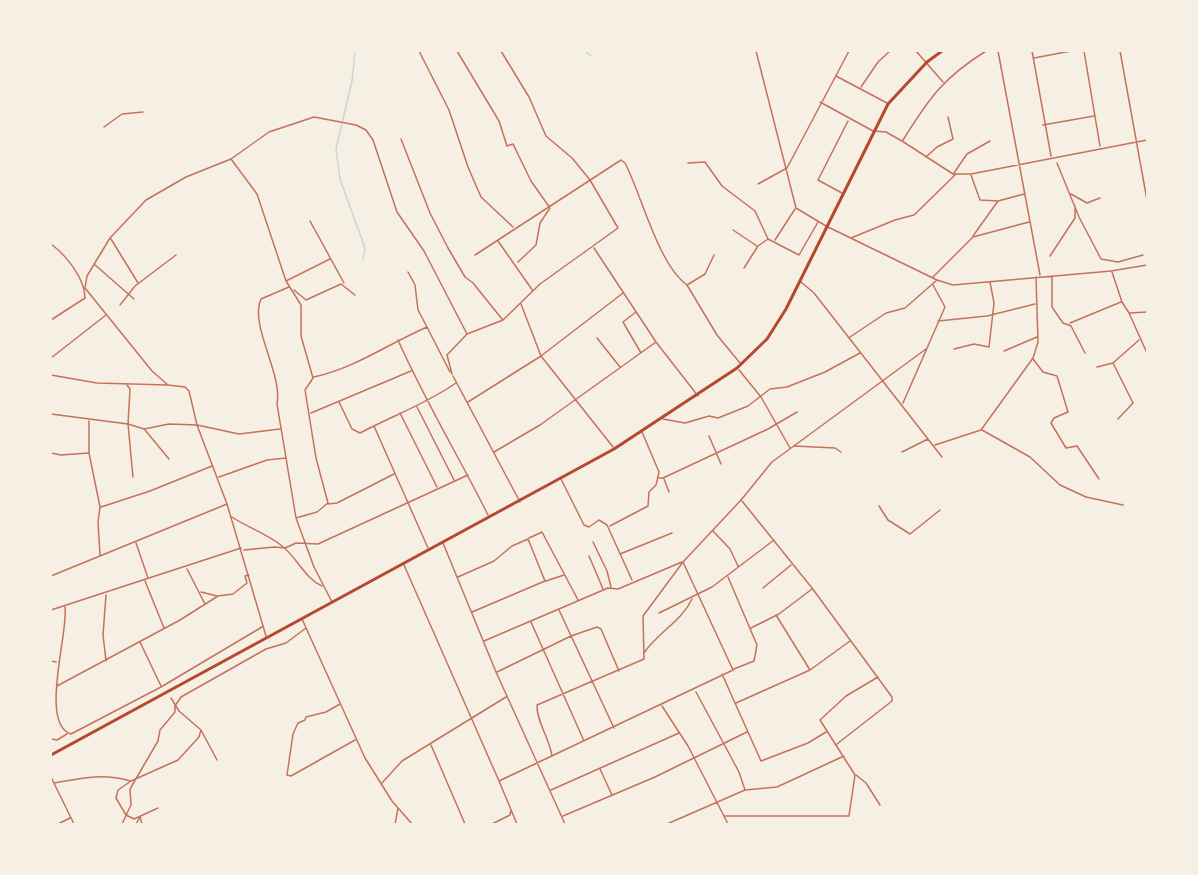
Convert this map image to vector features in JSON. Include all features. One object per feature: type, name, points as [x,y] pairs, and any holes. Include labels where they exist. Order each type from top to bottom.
[{"type":"highway","points":[[51,755],[266,636],[561,479],[642,432],[737,368],[766,339],[801,282],[888,104],[927,62],[942,51]]},
{"type":"street","points":[[419,51],[449,110],[468,167],[482,197],[514,228]]},
{"type":"street","points":[[457,51],[499,121],[507,146],[513,144],[531,181],[550,208]]},
{"type":"street","points":[[452,374],[447,355],[467,334],[502,320],[533,291],[618,228],[590,180],[572,158],[546,136],[528,97],[501,51]]},
{"type":"street","points":[[756,51],[796,208],[774,241]]},
{"type":"street","points":[[758,184],[787,168],[849,51]]},
{"type":"street","points":[[861,87],[890,51]]},
{"type":"street","points":[[916,51],[944,82]]},
{"type":"street","points":[[902,141],[929,99],[944,82],[957,70],[986,51]]},
{"type":"street","points":[[998,51],[1040,276]]},
{"type":"street","points":[[1032,51],[1043,125],[1051,157]]},
{"type":"street","points":[[1033,58],[1071,51]]},
{"type":"street","points":[[1084,51],[1100,147]]},
{"type":"street","points":[[1120,51],[1147,200]]},
{"type":"street","points":[[835,76],[861,87],[888,104]]},
{"type":"street","points":[[820,102],[873,132],[886,132],[954,174],[970,174],[1100,147],[1147,140]]},
{"type":"street","points":[[104,128],[122,114],[143,112]]},
{"type":"street","points":[[1043,125],[1095,116]]},
{"type":"street","points":[[51,320],[85,298],[87,276],[93,264],[110,238],[146,200],[186,177],[231,159],[269,132],[314,117],[356,125],[366,130],[376,145],[397,212],[424,251],[467,334]]},
{"type":"street","points":[[926,157],[937,147],[953,139],[948,117]]},
{"type":"street","points":[[843,194],[818,180],[849,120]]},
{"type":"street","points":[[401,139],[430,213],[448,248],[465,277],[473,283],[502,320]]},
{"type":"street","points":[[850,238],[914,215],[954,174],[967,154],[990,141]]},
{"type":"street","points":[[231,159],[257,194],[290,287],[306,300],[344,284]]},
{"type":"street","points":[[475,255],[514,228],[550,208],[619,160],[623,161],[642,200],[660,249],[687,285],[717,335],[741,364]]},
{"type":"street","points":[[688,162],[705,162],[722,186],[755,211],[768,239],[799,255],[819,221]]},
{"type":"street","points":[[1057,163],[1101,260],[1118,262],[1143,255]]},
{"type":"street","points":[[970,174],[980,200],[998,201],[1024,194]]},
{"type":"street","points":[[1070,193],[1088,203],[1100,198]]},
{"type":"street","points":[[932,278],[973,237],[998,201]]},
{"type":"street","points":[[1050,256],[1075,218],[1075,205]]},
{"type":"street","points":[[518,262],[536,245],[540,223],[550,208]]},
{"type":"street","points":[[796,208],[850,238],[932,278],[953,285],[1111,271],[1147,265]]},
{"type":"street","points":[[310,221],[319,243],[344,284],[355,295]]},
{"type":"street","points":[[973,237],[1029,222]]},
{"type":"street","points":[[733,230],[758,246]]},
{"type":"street","points":[[110,238],[129,273],[138,284]]},
{"type":"street","points":[[744,268],[758,246],[768,239]]},
{"type":"street","points":[[497,240],[533,291]]},
{"type":"street","points":[[51,244],[72,267],[85,288],[152,371],[168,385]]},
{"type":"street","points":[[593,248],[656,342],[698,396]]},
{"type":"street","points":[[120,305],[138,284],[176,255]]},
{"type":"street","points":[[687,285],[705,274],[714,255]]},
{"type":"street","points":[[286,281],[330,258]]},
{"type":"street","points":[[93,264],[134,299]]},
{"type":"street","points":[[1111,271],[1122,302],[1130,313],[1139,340],[1147,354]]},
{"type":"street","points":[[408,272],[415,285],[418,310],[520,502]]},
{"type":"street","points":[[1052,275],[1052,308],[1065,324],[1068,324],[1085,353]]},
{"type":"street","points":[[934,446],[981,430],[1033,358],[1038,349],[1036,277]]},
{"type":"street","points":[[849,337],[886,313],[905,308],[937,280]]},
{"type":"street","points":[[954,349],[974,344],[989,347],[994,303],[990,281]]},
{"type":"street","points":[[801,282],[814,293],[942,457]]},
{"type":"street","points":[[902,405],[945,305],[933,285]]},
{"type":"street","points":[[290,287],[261,299],[260,328],[279,391],[277,404],[296,518],[305,546],[332,602]]},
{"type":"street","points":[[293,290],[301,305],[301,336],[313,378]]},
{"type":"street","points":[[467,403],[541,356],[623,293]]},
{"type":"street","points":[[1068,324],[1122,302]]},
{"type":"street","points":[[520,303],[541,356],[614,449]]},
{"type":"street","points":[[938,321],[992,315],[1036,303]]},
{"type":"street","points":[[637,312],[623,322],[641,353]]},
{"type":"street","points":[[1130,313],[1147,312]]},
{"type":"street","points":[[51,358],[106,315]]},
{"type":"street","points":[[327,505],[305,390],[313,378],[334,373],[361,362],[398,340],[427,327]]},
{"type":"street","points":[[1005,351],[1038,336]]},
{"type":"street","points":[[597,338],[620,368]]},
{"type":"street","points":[[398,340],[489,517]]},
{"type":"street","points":[[1097,367],[1113,363],[1139,340]]},
{"type":"street","points":[[494,452],[540,425],[656,342]]},
{"type":"street","points":[[552,757],[550,740],[537,706],[619,672],[644,659],[643,616],[683,562],[741,500],[772,462],[926,349]]},
{"type":"street","points":[[663,418],[685,423],[709,416],[718,418],[748,406],[776,387],[787,387],[825,372],[861,352]]},
{"type":"street","points":[[1033,358],[1043,372],[1057,376],[1068,412],[1054,418],[1051,423],[1059,441],[1066,448],[1077,446],[1099,479]]},
{"type":"street","points":[[1113,363],[1133,403],[1118,419]]},
{"type":"street","points":[[737,368],[760,397],[790,449]]},
{"type":"street","points":[[309,413],[412,371]]},
{"type":"street","points":[[51,375],[97,383],[168,385],[185,387],[189,391],[197,425],[227,504],[266,636]]},
{"type":"street","points":[[339,402],[352,429],[360,433],[400,412],[430,401],[456,383]]},
{"type":"street","points":[[126,384],[130,389],[128,424],[133,477]]},
{"type":"street","points":[[417,406],[454,481]]},
{"type":"street","points":[[400,412],[437,488]]},
{"type":"street","points":[[659,478],[716,453],[796,412]]},
{"type":"street","points":[[51,414],[128,424],[144,429],[156,440],[169,459]]},
{"type":"street","points":[[89,420],[87,432],[89,453],[100,507],[98,522],[100,556]]},
{"type":"street","points":[[144,429],[169,424],[197,425],[239,434],[281,429]]},
{"type":"street","points":[[374,425],[410,502],[428,549]]},
{"type":"street","points":[[981,430],[993,434],[1030,457],[1066,488],[1104,502],[1122,505]]},
{"type":"street","points":[[608,526],[648,506],[649,492],[659,478],[659,472],[642,432]]},
{"type":"street","points":[[709,436],[721,464]]},
{"type":"street","points":[[902,452],[929,439]]},
{"type":"street","points":[[794,446],[835,448],[841,452]]},
{"type":"street","points":[[51,453],[61,455],[89,453]]},
{"type":"street","points":[[218,477],[267,460],[286,458]]},
{"type":"street","points":[[100,507],[116,504],[213,466]]},
{"type":"street","points":[[296,518],[317,512],[327,505],[337,503],[395,474]]},
{"type":"street","points":[[244,550],[274,546],[285,548],[296,543],[305,546],[318,544],[437,488],[468,476]]},
{"type":"street","points":[[663,478],[669,492]]},
{"type":"street","points":[[561,479],[584,525],[589,527],[599,520],[608,526],[632,581]]},
{"type":"street","points":[[741,500],[812,588],[893,699],[837,744]]},
{"type":"street","points":[[51,576],[227,504]]},
{"type":"street","points":[[879,506],[888,520],[910,534],[940,510]]},
{"type":"street","points":[[231,517],[264,533],[285,548],[313,582],[324,587]]},
{"type":"street","points":[[713,530],[729,549],[738,567]]},
{"type":"street","points":[[457,577],[494,561],[512,546],[542,532],[578,600]]},
{"type":"street","points":[[619,554],[672,533]]},
{"type":"street","points":[[528,539],[545,581]]},
{"type":"street","points":[[658,613],[693,598],[728,576],[774,539]]},
{"type":"street","points":[[136,542],[148,578]]},
{"type":"street","points":[[442,542],[496,672],[565,824]]},
{"type":"street","points":[[593,542],[608,571],[611,588]]},
{"type":"street","points":[[51,610],[106,594],[148,578],[187,568],[241,548]]},
{"type":"street","points":[[589,556],[603,590]]},
{"type":"street","points":[[484,641],[603,590],[618,589],[632,581],[683,562]]},
{"type":"street","points":[[683,562],[733,670]]},
{"type":"street","points":[[403,564],[517,824]]},
{"type":"street","points":[[763,588],[792,565]]},
{"type":"street","points":[[187,568],[205,604]]},
{"type":"street","points":[[200,592],[218,596],[233,594],[247,583],[245,576],[249,575]]},
{"type":"street","points":[[472,612],[564,575]]},
{"type":"street","points":[[499,781],[662,705],[722,674],[754,661],[756,645],[728,576]]},
{"type":"street","points":[[144,580],[164,628]]},
{"type":"street","points":[[750,629],[776,615],[812,588]]},
{"type":"street","points":[[106,594],[103,636],[106,662]]},
{"type":"street","points":[[56,687],[106,662],[218,596]]},
{"type":"street","points":[[644,653],[669,624],[683,615],[693,598]]},
{"type":"street","points":[[65,607],[65,623],[57,662],[56,687],[62,725],[67,734]]},
{"type":"street","points":[[559,609],[614,728]]},
{"type":"street","points":[[776,615],[810,670]]},
{"type":"street","points":[[301,618],[356,740],[381,785],[412,824]]},
{"type":"street","points":[[530,622],[584,742]]},
{"type":"street","points":[[51,744],[161,687],[263,626]]},
{"type":"street","points":[[122,824],[131,805],[130,789],[158,741],[160,730],[175,712],[175,706],[181,697],[266,648],[286,643],[306,628]]},
{"type":"street","points":[[496,672],[571,636],[600,628],[619,672]]},
{"type":"street","points":[[139,641],[161,687]]},
{"type":"street","points":[[735,704],[810,670],[850,641]]},
{"type":"street","points":[[51,662],[57,662]]},
{"type":"street","points":[[722,674],[747,732],[764,761],[808,743],[826,732]]},
{"type":"street","points":[[879,677],[846,696],[821,717],[826,732],[837,744],[855,775],[866,783],[880,805]]},
{"type":"street","points":[[696,692],[745,790]]},
{"type":"street","points":[[381,785],[402,761],[507,696]]},
{"type":"street","points":[[171,698],[175,706],[201,730],[217,760]]},
{"type":"street","points":[[340,704],[326,712],[306,717],[298,723],[293,734],[287,775],[291,776],[356,740]]},
{"type":"street","points":[[662,705],[694,758],[728,824]]},
{"type":"street","points":[[98,719],[103,727]]},
{"type":"street","points":[[158,808],[134,819],[126,815],[116,798],[118,790],[131,781],[178,759],[199,737],[201,730]]},
{"type":"street","points":[[562,816],[612,796],[747,732]]},
{"type":"street","points":[[550,790],[679,733]]},
{"type":"street","points":[[51,739],[57,740]]},
{"type":"street","points":[[431,744],[465,824]]},
{"type":"street","points":[[667,824],[745,790],[777,788],[844,756]]},
{"type":"street","points":[[600,769],[612,796]]},
{"type":"street","points":[[54,783],[93,775],[111,775],[131,781]]},
{"type":"street","points":[[724,816],[847,817],[855,775]]},
{"type":"street","points":[[51,777],[74,824]]},
{"type":"street","points":[[395,824],[398,807]]},
{"type":"street","points":[[492,824],[510,815],[512,810]]},
{"type":"street","points":[[135,824],[140,817]]},
{"type":"street","points":[[140,817],[142,824]]},
{"type":"street","points":[[58,824],[71,818]]},
{"type":"waterway","points":[[355,51],[352,81],[336,149],[340,179],[365,248],[363,260]]},
{"type":"waterway","points":[[585,51],[591,56]]}]
